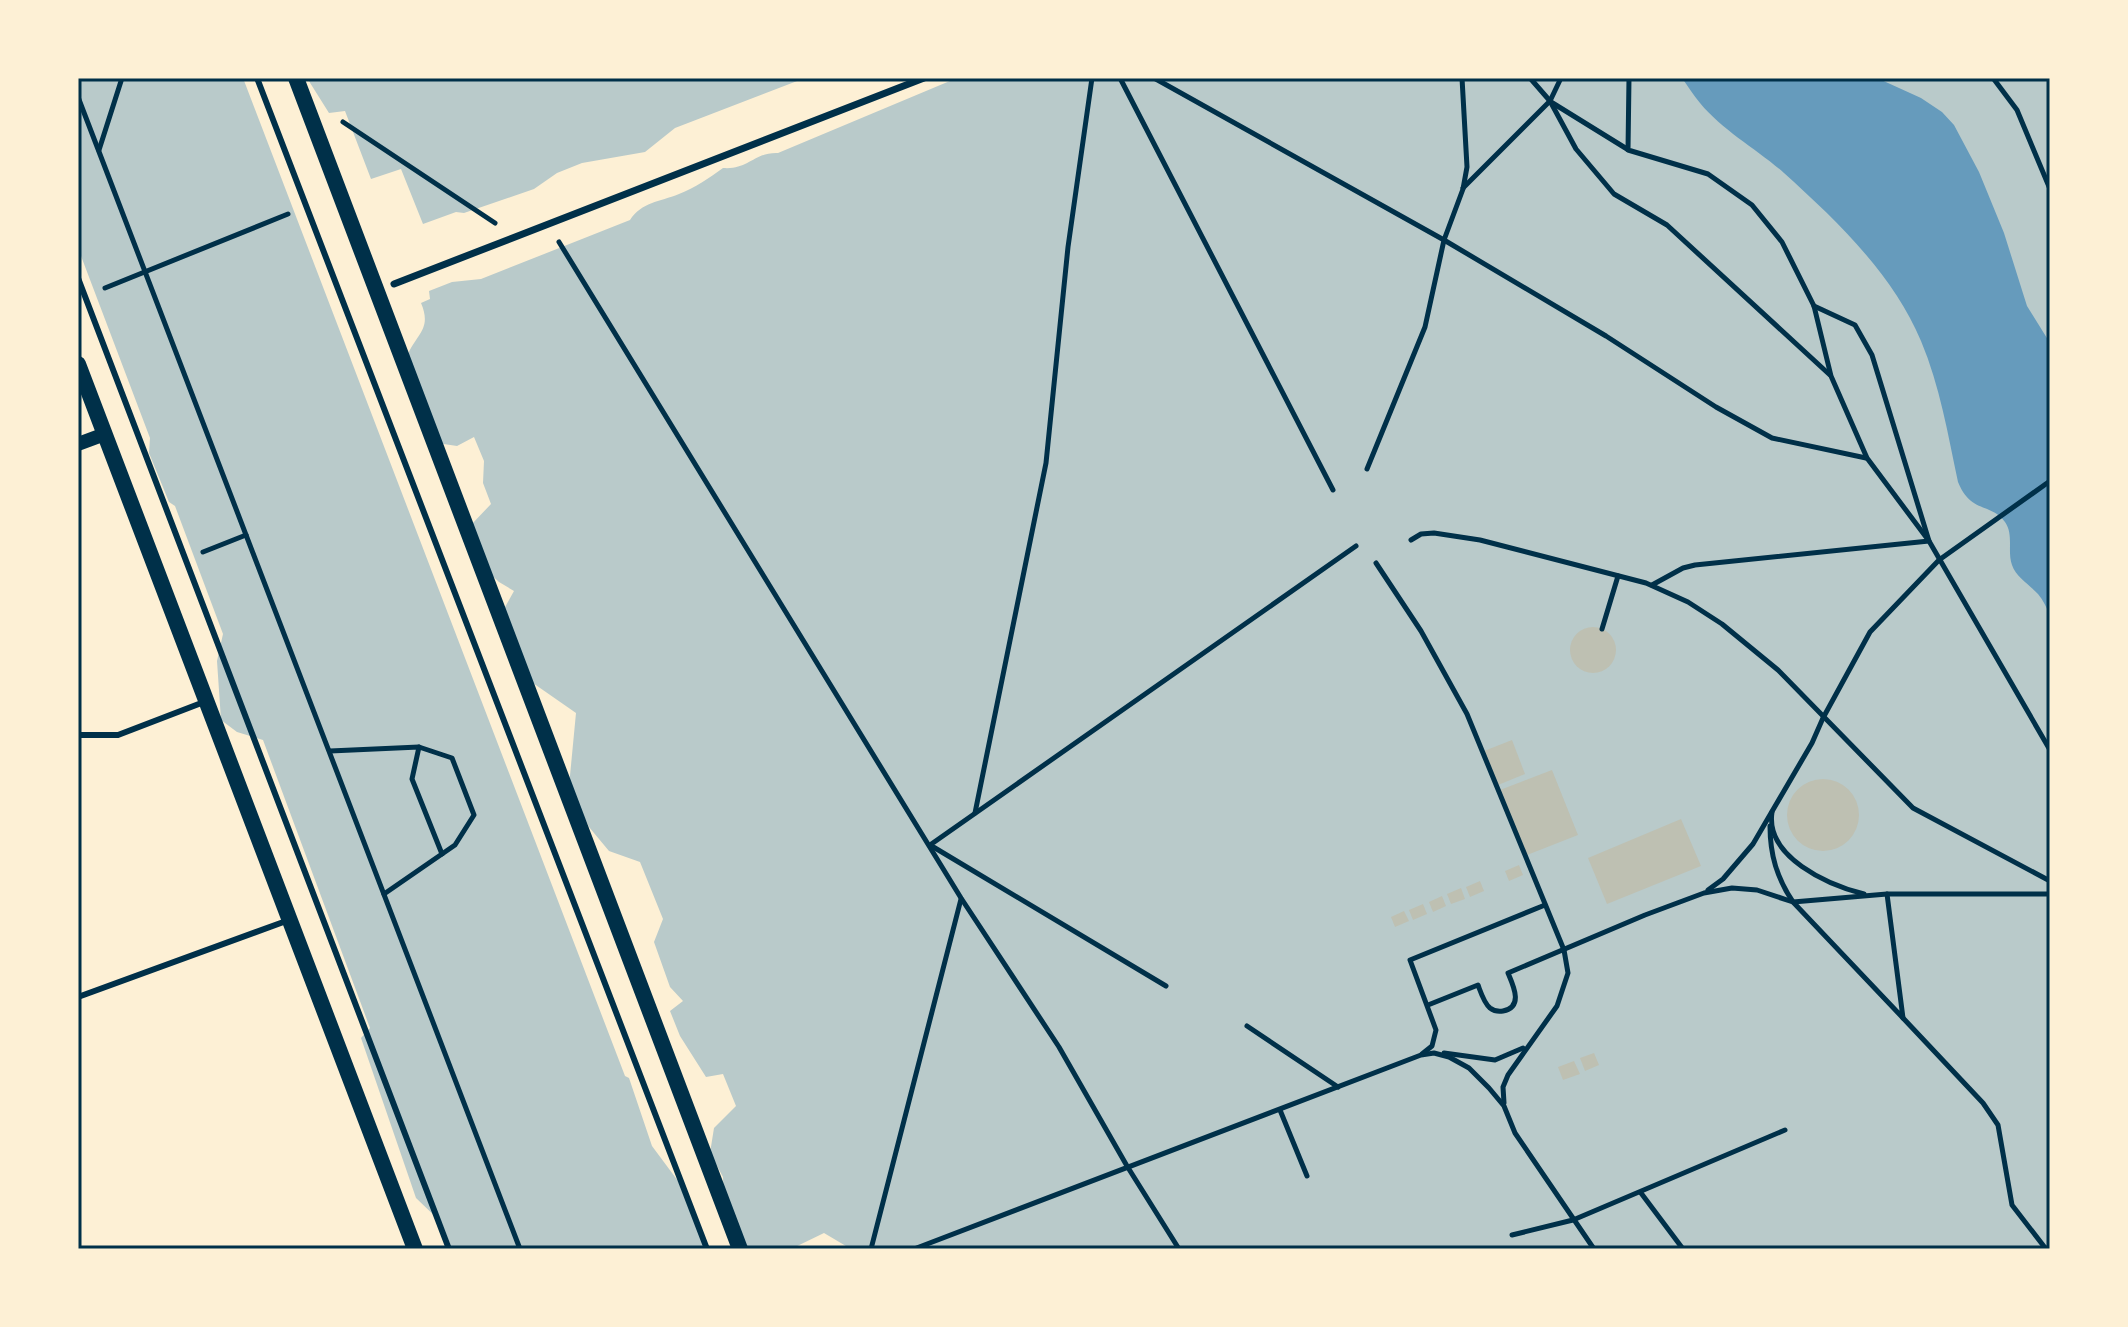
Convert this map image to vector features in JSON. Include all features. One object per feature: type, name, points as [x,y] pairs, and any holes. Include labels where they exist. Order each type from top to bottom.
[{"type":"main road","points":[[296,78],[740,1249]]},
{"type":"main road","points":[[78,364],[415,1249]]},
{"type":"street","points":[[394,284],[924,78]]},
{"type":"street","points":[[78,444],[105,434]]},
{"type":"lane","points":[[257,78],[707,1249]]},
{"type":"lane","points":[[78,278],[449,1249]]},
{"type":"lane","points":[[78,735],[118,735],[207,701]]},
{"type":"lane","points":[[78,997],[289,920]]},
{"type":"path","points":[[99,151],[122,78]]},
{"type":"path","points":[[974,813],[1046,463],[1068,247],[1092,78]]},
{"type":"path","points":[[1120,78],[1333,490]]},
{"type":"path","points":[[1154,78],[1444,240],[1606,336],[1716,407],[1772,438],[1867,458]]},
{"type":"path","points":[[1367,469],[1425,327],[1444,240],[1463,189],[1467,167],[1462,78]]},
{"type":"path","points":[[1530,78],[1550,101],[1576,149],[1614,194],[1667,225],[1831,376]]},
{"type":"path","points":[[1463,189],[1550,101],[1561,78]]},
{"type":"path","points":[[1628,150],[1629,78]]},
{"type":"path","points":[[1993,78],[2017,110],[2050,189]]},
{"type":"path","points":[[78,97],[520,1249]]},
{"type":"path","points":[[1550,101],[1628,150],[1708,174],[1752,205],[1782,242],[1814,306],[1831,376],[1867,458],[1929,541],[2050,750]]},
{"type":"path","points":[[342,121],[516,237]]},
{"type":"path","points":[[95,292],[293,212]]},
{"type":"path","points":[[548,225],[961,898],[1059,1047],[1179,1249]]},
{"type":"path","points":[[1814,306],[1855,325],[1872,355],[1929,541]]},
{"type":"path","points":[[1704,893],[1723,879],[1753,844],[1812,743],[1870,632],[1939,560],[2050,481]]},
{"type":"path","points":[[1411,540],[1421,534],[1434,533],[1480,540],[1618,576],[1688,602],[1722,624],[1778,670],[1913,808],[2050,881]]},
{"type":"path","points":[[185,559],[246,535]]},
{"type":"path","points":[[1651,586],[1670,574],[1695,565],[1929,541]]},
{"type":"path","points":[[930,845],[1356,546]]},
{"type":"path","points":[[1376,563],[1421,631],[1467,714],[1564,950],[1568,973],[1557,1006],[1508,1075],[1503,1087],[1504,1106],[1515,1133],[1594,1249]]},
{"type":"path","points":[[1602,629],[1618,576]]},
{"type":"path","points":[[330,751],[419,747],[452,758],[474,815],[455,845],[384,894]]},
{"type":"path","points":[[419,747],[412,779],[442,854]]},
{"type":"path","points":[[1773,808],[1770,826],[1773,859],[1780,882],[1793,902],[1983,1103],[1998,1125],[2012,1205],[2046,1249]]},
{"type":"path","points":[[1770,826],[1793,860],[1839,886],[1873,895]]},
{"type":"path","points":[[930,845],[1166,986]]},
{"type":"path","points":[[1428,1005],[1478,985],[1488,1007],[1506,1011],[1513,1005],[1516,996],[1508,973],[1645,915],[1704,893],[1732,888],[1757,890],[1793,902],[1887,894],[2050,894]]},
{"type":"path","points":[[1887,894],[1903,1018]]},
{"type":"path","points":[[871,1249],[961,898]]},
{"type":"path","points":[[1433,1049],[1436,1030],[1410,960],[1545,905]]},
{"type":"path","points":[[1247,1026],[1338,1087]]},
{"type":"path","points":[[914,1249],[1433,1049],[1495,1060],[1521,1050],[1534,1040]]},
{"type":"path","points":[[1433,1049],[1469,1068],[1504,1106]]},
{"type":"path","points":[[1280,1110],[1307,1176]]},
{"type":"path","points":[[1512,1235],[1573,1220],[1785,1130]]},
{"type":"path","points":[[1641,1193],[1683,1249]]},
{"type":"shaded area","points":[[78,78],[243,78],[625,1076],[629,1078],[652,1146],[678,1181],[705,1249],[452,1249],[442,1223],[416,1198],[361,1038],[370,1028],[263,740],[237,732],[221,720],[217,661],[223,634],[175,506],[169,502],[149,453],[150,438],[78,248]]},
{"type":"shaded area","points":[[307,78],[805,78],[675,128],[645,152],[582,163],[557,173],[534,189],[423,224],[401,169],[371,179],[345,111],[329,113]]},
{"type":"shaded area","points":[[957,78],[2050,78],[2050,1249],[851,1249],[824,1233],[791,1249],[741,1247],[724,1205],[723,1177],[710,1153],[714,1128],[736,1106],[723,1074],[706,1077],[680,1036],[670,1011],[683,1001],[670,987],[654,942],[663,919],[640,862],[609,851],[589,827],[569,786],[576,713],[530,681],[495,625],[514,591],[499,582],[471,556],[471,525],[491,504],[483,483],[484,461],[474,437],[457,446],[437,443],[407,356],[422,331],[425,319],[421,303],[430,299],[429,291],[452,282],[481,279],[630,220],[646,206],[691,189],[723,168],[778,153]]},
{"type":"water","points":[[1682,78],[1877,78],[1921,98],[1942,112],[1954,125],[1979,172],[2004,233],[2027,306],[2050,343],[2050,616],[2040,596],[2014,569],[2005,522],[1969,499],[1958,482],[1928,358],[1895,293],[1843,229],[1784,173],[1709,113]]},
{"type":"building","points":[[1593,627],[1610,633],[1616,650],[1610,667],[1593,673],[1576,667],[1570,650],[1576,633]]},
{"type":"building","points":[[1512,740],[1525,774],[1498,785],[1484,751]]},
{"type":"building","points":[[1552,770],[1578,835],[1527,855],[1500,790]]},
{"type":"building","points":[[1823,779],[1843,785],[1853,795],[1859,815],[1853,835],[1843,845],[1823,851],[1803,845],[1793,835],[1787,815],[1793,795],[1803,785]]},
{"type":"building","points":[[1681,819],[1701,866],[1607,904],[1588,858]]},
{"type":"building","points":[[1519,865],[1523,875],[1509,881],[1505,871]]},
{"type":"building","points":[[1480,881],[1484,891],[1470,897],[1466,887]]},
{"type":"building","points":[[1461,888],[1465,899],[1451,904],[1447,894]]},
{"type":"building","points":[[1442,896],[1446,906],[1433,912],[1429,902]]},
{"type":"building","points":[[1423,904],[1427,914],[1413,920],[1409,910]]},
{"type":"building","points":[[1404,911],[1409,921],[1395,927],[1391,917]]},
{"type":"building","points":[[1594,1053],[1599,1065],[1585,1071],[1580,1058]]},
{"type":"building","points":[[1574,1061],[1580,1074],[1563,1080],[1558,1067]]}]
